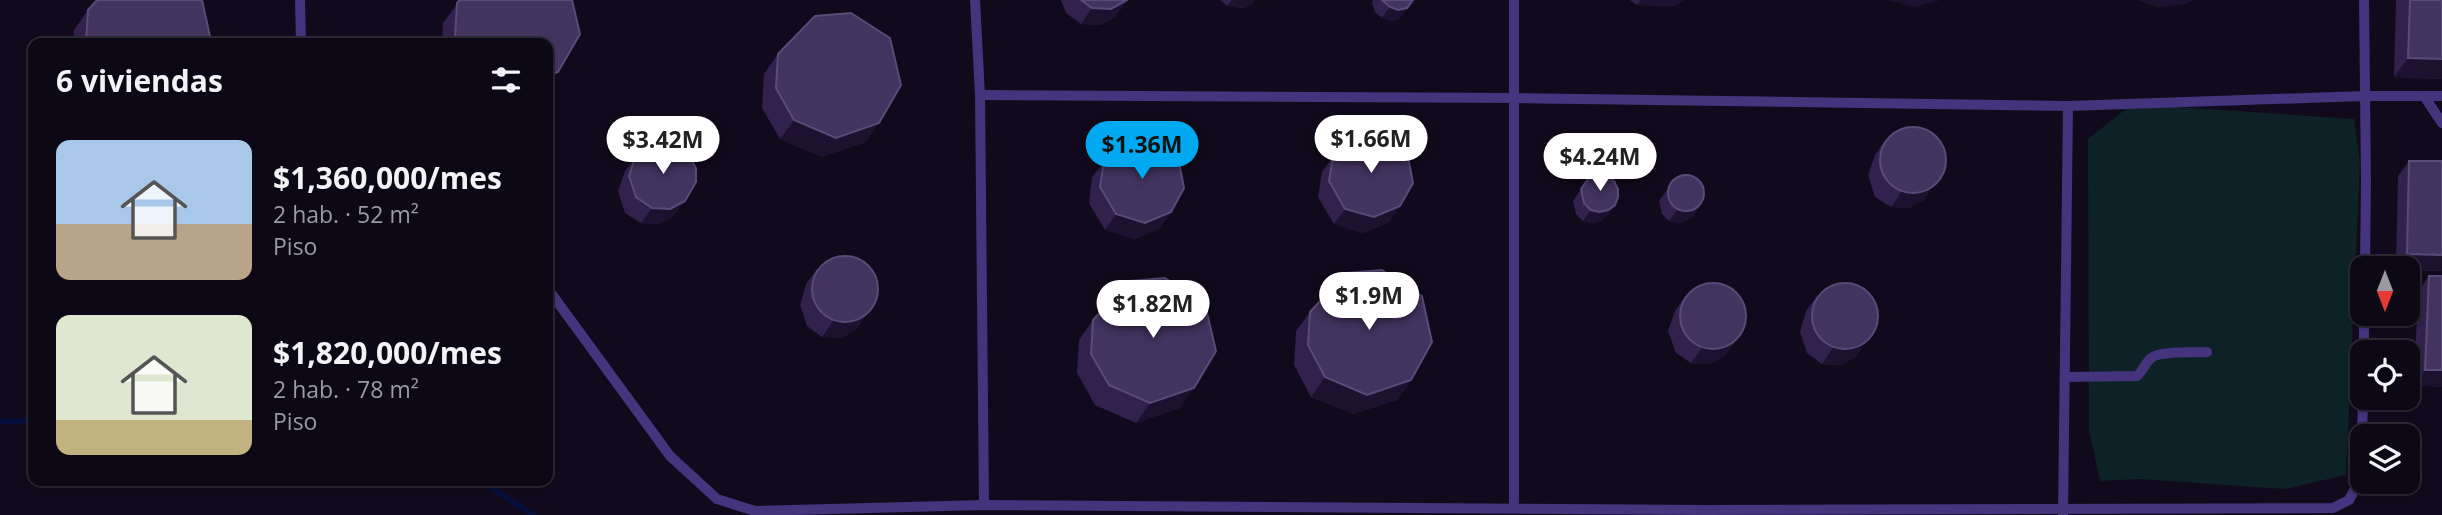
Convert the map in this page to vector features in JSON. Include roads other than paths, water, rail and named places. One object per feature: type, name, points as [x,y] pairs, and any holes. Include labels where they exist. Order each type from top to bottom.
[{"type":"lane","points":[[300,0],[301,38]]},
{"type":"lane","points":[[975,0],[980,95],[984,505]]},
{"type":"lane","points":[[1514,0],[1514,508]]},
{"type":"lane","points":[[2364,0],[2365,256]]},
{"type":"lane","points":[[980,95],[1516,98],[2068,106],[2442,96]]},
{"type":"lane","points":[[2424,96],[2442,123]]},
{"type":"lane","points":[[2063,511],[2068,106]]},
{"type":"lane","points":[[553,296],[670,456],[717,499],[755,510],[984,505],[1514,508],[1706,512],[2333,508],[2349,500],[2361,478],[2363,410]]},
{"type":"lane","points":[[2065,377],[2137,376],[2150,359],[2161,354],[2207,352]]},
{"type":"waterway","points":[[0,421],[28,421]]},
{"type":"waterway","points":[[489,486],[533,515]]}]
